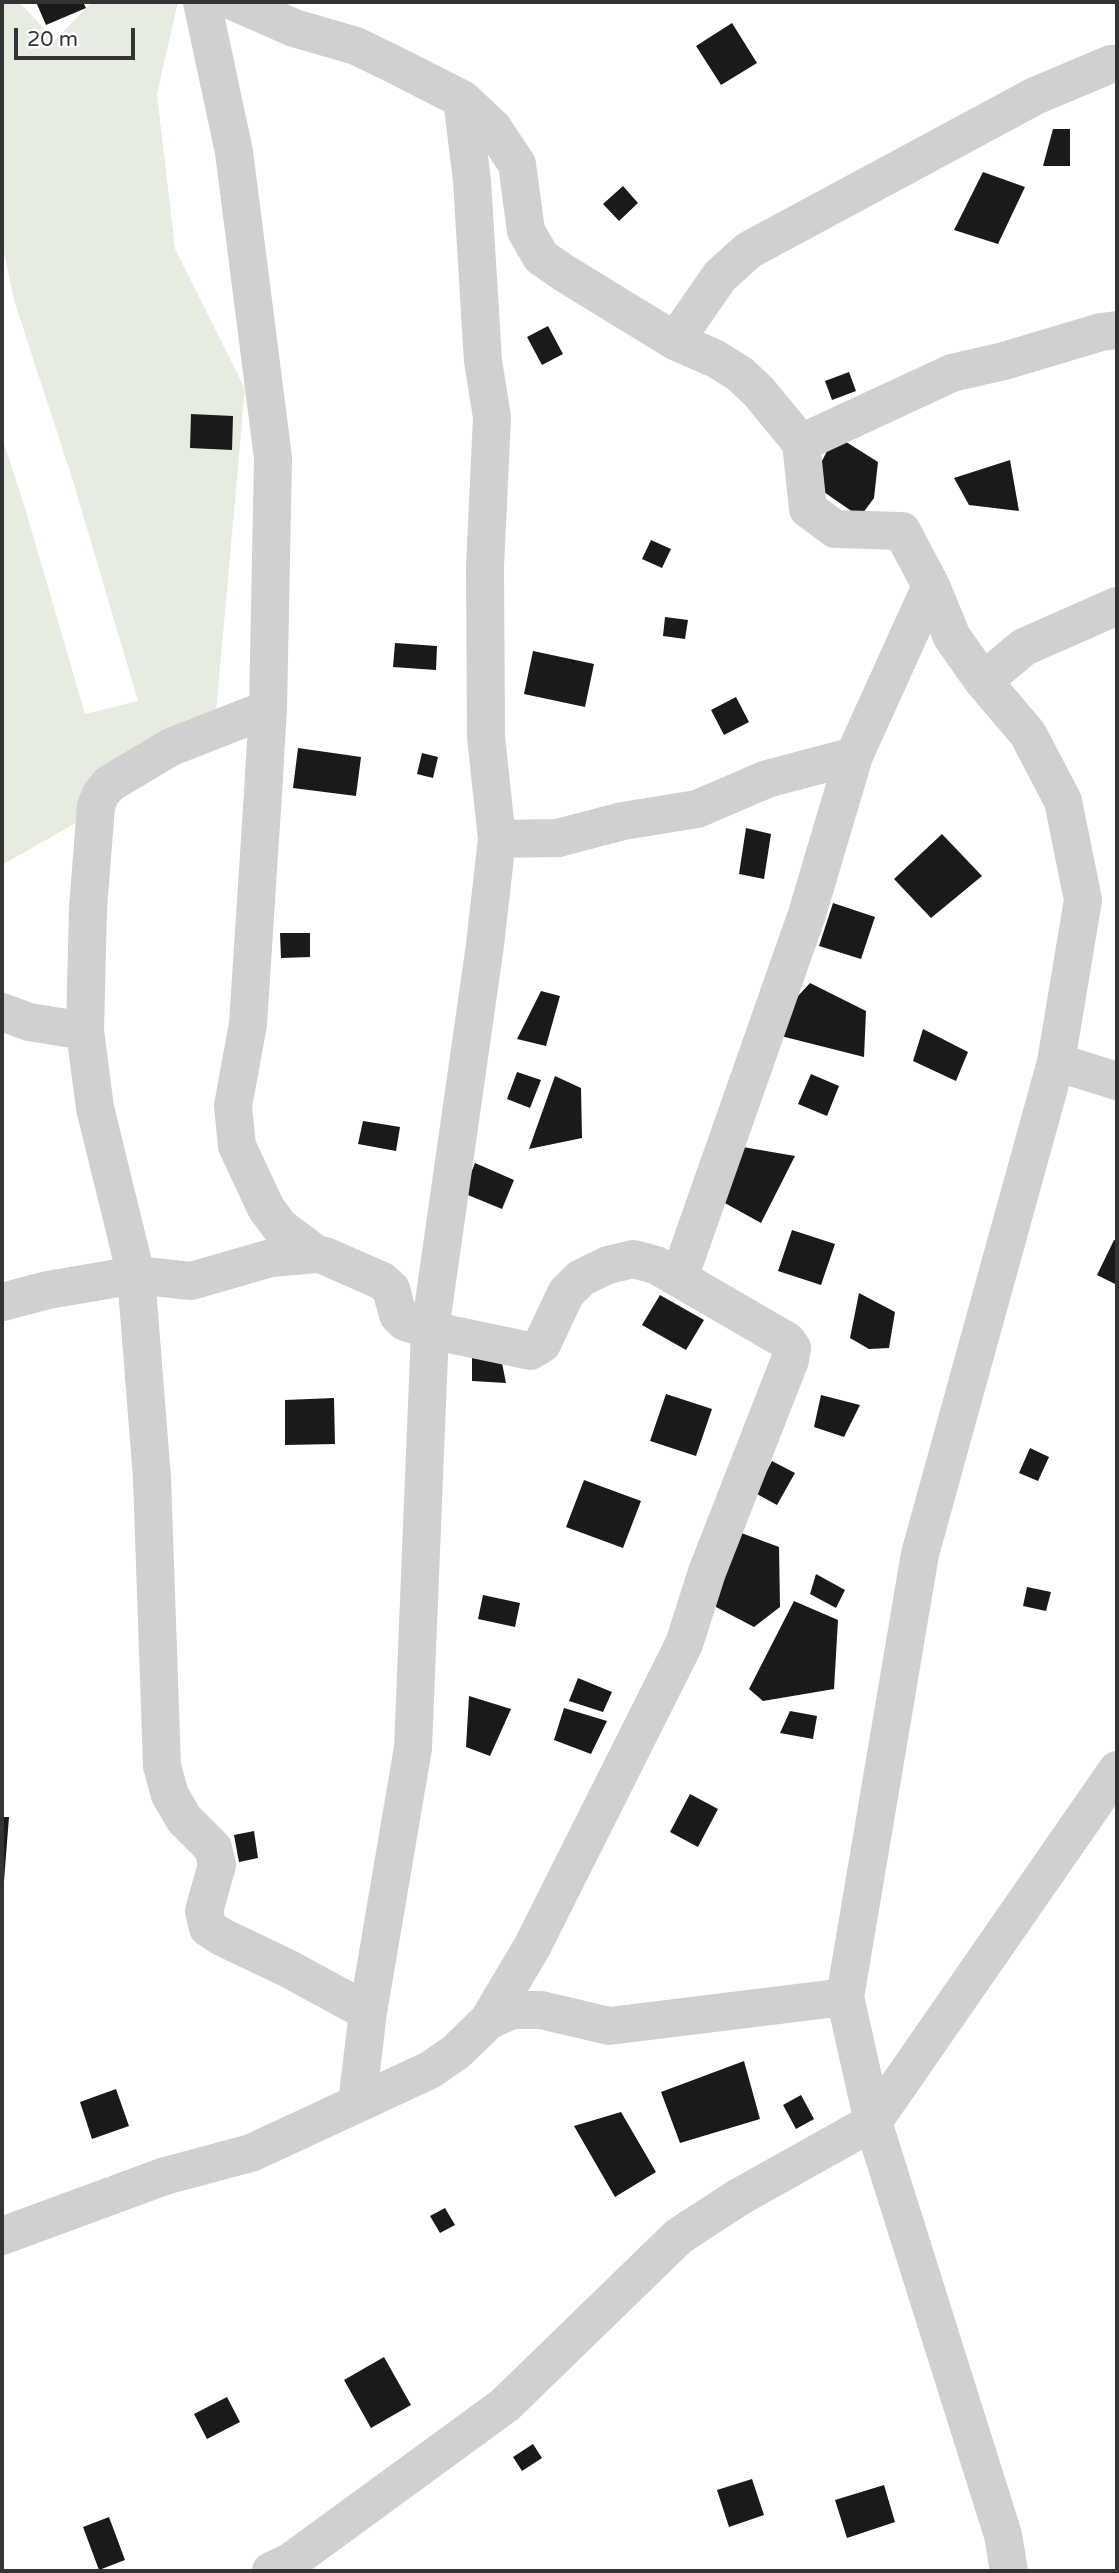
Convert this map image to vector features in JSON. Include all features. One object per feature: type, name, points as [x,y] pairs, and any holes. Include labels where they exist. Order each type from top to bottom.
[{"type":"street","points":[[202,2],[234,152],[273,458],[268,709],[248,1024],[233,1105],[237,1146],[266,1208],[280,1227],[316,1254]]},
{"type":"street","points":[[235,2],[294,28],[356,46],[462,99],[493,128],[517,164],[526,231],[541,257],[564,274],[675,341],[716,359],[740,374],[759,392],[801,443],[808,509],[835,529],[902,531],[931,586],[952,637],[983,681],[1028,734],[1063,801],[1083,900],[1056,1062],[920,1555],[845,1997],[873,2122],[1003,2535],[1009,2571]]},
{"type":"street","points":[[675,341],[720,276],[749,250],[1035,96],[1111,64],[1117,64]]},
{"type":"street","points":[[357,2103],[368,2012],[413,1748],[430,1330],[485,945],[497,839],[486,737],[485,567],[492,417],[484,361],[472,181],[462,99]]},
{"type":"street","points":[[801,443],[952,373],[1117,330]]},
{"type":"street","points":[[679,1279],[807,914],[854,756],[931,586]]},
{"type":"street","points":[[983,681],[1024,647],[1117,606]]},
{"type":"street","points":[[268,709],[171,747],[109,784],[100,794],[96,806],[88,908],[85,1031],[95,1108],[136,1275],[153,1492],[162,1766],[170,1795],[184,1819],[213,1848],[217,1865],[204,1911],[208,1928],[368,2012]]},
{"type":"street","points":[[497,839],[558,838],[623,821],[697,809],[767,779],[854,756]]},
{"type":"street","points":[[2,1012],[29,1022],[85,1031]]},
{"type":"street","points":[[1056,1062],[1117,1081]]},
{"type":"street","points":[[2,1302],[48,1290],[136,1275],[191,1281],[271,1258],[316,1254],[382,1281],[391,1289],[398,1315],[405,1322],[430,1330],[530,1351],[542,1344],[566,1293],[581,1278],[608,1265],[633,1259],[656,1265],[787,1341],[793,1348],[708,1572],[684,1644],[532,1947],[488,2021],[456,2052],[429,2070],[251,2153],[165,2176],[2,2236]]},
{"type":"street","points":[[271,2571],[290,2562],[505,2405],[678,2236],[739,2197],[873,2122],[1117,1770]]},
{"type":"street","points":[[488,2021],[512,2010],[541,2010],[609,2026],[845,1997]]},
{"type":"shaded area","points":[[2,2],[19,2],[55,40],[92,2],[178,2],[157,94],[175,249],[245,389],[213,745],[2,865],[2,437],[85,714],[138,701],[73,481],[14,300],[2,243]]},
{"type":"building","points":[[36,2],[83,2],[86,8],[46,25]]},
{"type":"building","points":[[732,23],[757,63],[721,85],[696,46]]},
{"type":"building","points":[[1053,129],[1070,129],[1070,166],[1043,166]]},
{"type":"building","points":[[983,172],[1025,187],[998,244],[954,230]]},
{"type":"building","points":[[623,186],[638,203],[619,221],[603,204]]},
{"type":"building","points":[[548,326],[563,354],[542,365],[527,337]]},
{"type":"building","points":[[849,372],[856,391],[832,400],[825,381]]},
{"type":"building","points":[[191,414],[233,416],[232,450],[190,448]]},
{"type":"building","points":[[835,435],[878,462],[874,498],[860,517],[811,483]]},
{"type":"building","points":[[1010,460],[1019,511],[969,505],[954,478]]},
{"type":"building","points":[[651,540],[671,549],[662,568],[642,559]]},
{"type":"building","points":[[665,617],[688,620],[685,639],[663,636]]},
{"type":"building","points":[[395,643],[437,646],[436,670],[393,667]]},
{"type":"building","points":[[533,651],[594,664],[585,707],[524,694]]},
{"type":"building","points":[[736,697],[749,722],[724,735],[711,710]]},
{"type":"building","points":[[298,748],[361,757],[356,796],[293,788]]},
{"type":"building","points":[[422,753],[438,757],[433,778],[417,774]]},
{"type":"building","points":[[746,828],[771,834],[764,879],[739,874]]},
{"type":"building","points":[[942,834],[982,876],[931,918],[894,879]]},
{"type":"building","points":[[833,903],[875,917],[861,959],[819,946]]},
{"type":"building","points":[[280,933],[310,933],[310,957],[281,958]]},
{"type":"building","points":[[810,983],[866,1011],[864,1057],[781,1036],[786,1009]]},
{"type":"building","points":[[541,991],[560,996],[546,1046],[517,1039]]},
{"type":"building","points":[[923,1029],[968,1052],[956,1081],[913,1061]]},
{"type":"building","points":[[517,1072],[541,1080],[530,1108],[507,1099]]},
{"type":"building","points":[[811,1074],[839,1086],[827,1116],[798,1104]]},
{"type":"building","points":[[555,1076],[581,1088],[582,1138],[529,1149]]},
{"type":"building","points":[[363,1121],[400,1127],[396,1151],[358,1144]]},
{"type":"building","points":[[737,1146],[795,1156],[761,1223],[723,1202]]},
{"type":"building","points":[[475,1163],[514,1180],[502,1209],[463,1193]]},
{"type":"building","points":[[792,1230],[835,1244],[821,1285],[778,1271]]},
{"type":"building","points":[[1114,1240],[1117,1241],[1117,1285],[1097,1275]]},
{"type":"building","points":[[859,1293],[895,1312],[889,1348],[869,1349],[850,1338]]},
{"type":"building","points":[[660,1295],[704,1320],[686,1350],[642,1325]]},
{"type":"building","points":[[472,1356],[502,1363],[506,1383],[472,1381]]},
{"type":"building","points":[[666,1394],[712,1409],[696,1456],[650,1441]]},
{"type":"building","points":[[821,1395],[860,1405],[844,1437],[814,1427]]},
{"type":"building","points":[[334,1398],[335,1444],[285,1445],[285,1400]]},
{"type":"building","points":[[1030,1448],[1049,1457],[1038,1481],[1019,1473]]},
{"type":"building","points":[[772,1461],[795,1473],[777,1505],[755,1493]]},
{"type":"building","points":[[584,1480],[641,1501],[623,1548],[566,1527]]},
{"type":"building","points":[[736,1531],[779,1547],[780,1607],[754,1627],[716,1607],[713,1584]]},
{"type":"building","points":[[816,1574],[845,1590],[836,1608],[810,1594]]},
{"type":"building","points":[[1027,1587],[1051,1592],[1046,1611],[1023,1606]]},
{"type":"building","points":[[483,1595],[520,1603],[515,1627],[478,1619]]},
{"type":"building","points":[[794,1601],[838,1620],[834,1689],[763,1701],[749,1689]]},
{"type":"building","points":[[578,1678],[612,1692],[603,1712],[569,1701]]},
{"type":"building","points":[[469,1696],[511,1709],[490,1756],[466,1747]]},
{"type":"building","points":[[564,1708],[607,1721],[591,1754],[554,1740]]},
{"type":"building","points":[[790,1711],[817,1716],[813,1739],[780,1733]]},
{"type":"building","points":[[690,1794],[718,1809],[698,1847],[670,1832]]},
{"type":"building","points":[[2,1817],[9,1817],[4,1881],[2,1880]]},
{"type":"building","points":[[254,1831],[258,1858],[239,1862],[234,1835]]},
{"type":"building","points":[[744,2061],[760,2119],[680,2143],[661,2092]]},
{"type":"building","points":[[116,2089],[129,2126],[92,2139],[80,2102]]},
{"type":"building","points":[[801,2095],[814,2119],[796,2129],[783,2105]]},
{"type":"building","points":[[621,2112],[656,2172],[615,2197],[574,2126]]},
{"type":"building","points":[[445,2208],[455,2225],[440,2233],[430,2216]]},
{"type":"building","points":[[384,2357],[411,2405],[371,2428],[344,2380]]},
{"type":"building","points":[[227,2397],[240,2422],[207,2439],[194,2414]]},
{"type":"building","points":[[533,2444],[542,2458],[522,2471],[513,2457]]},
{"type":"building","points":[[752,2479],[764,2515],[729,2527],[717,2490]]},
{"type":"building","points":[[884,2485],[895,2522],[847,2538],[835,2500]]},
{"type":"building","points":[[109,2517],[125,2560],[99,2570],[83,2527]]}]
